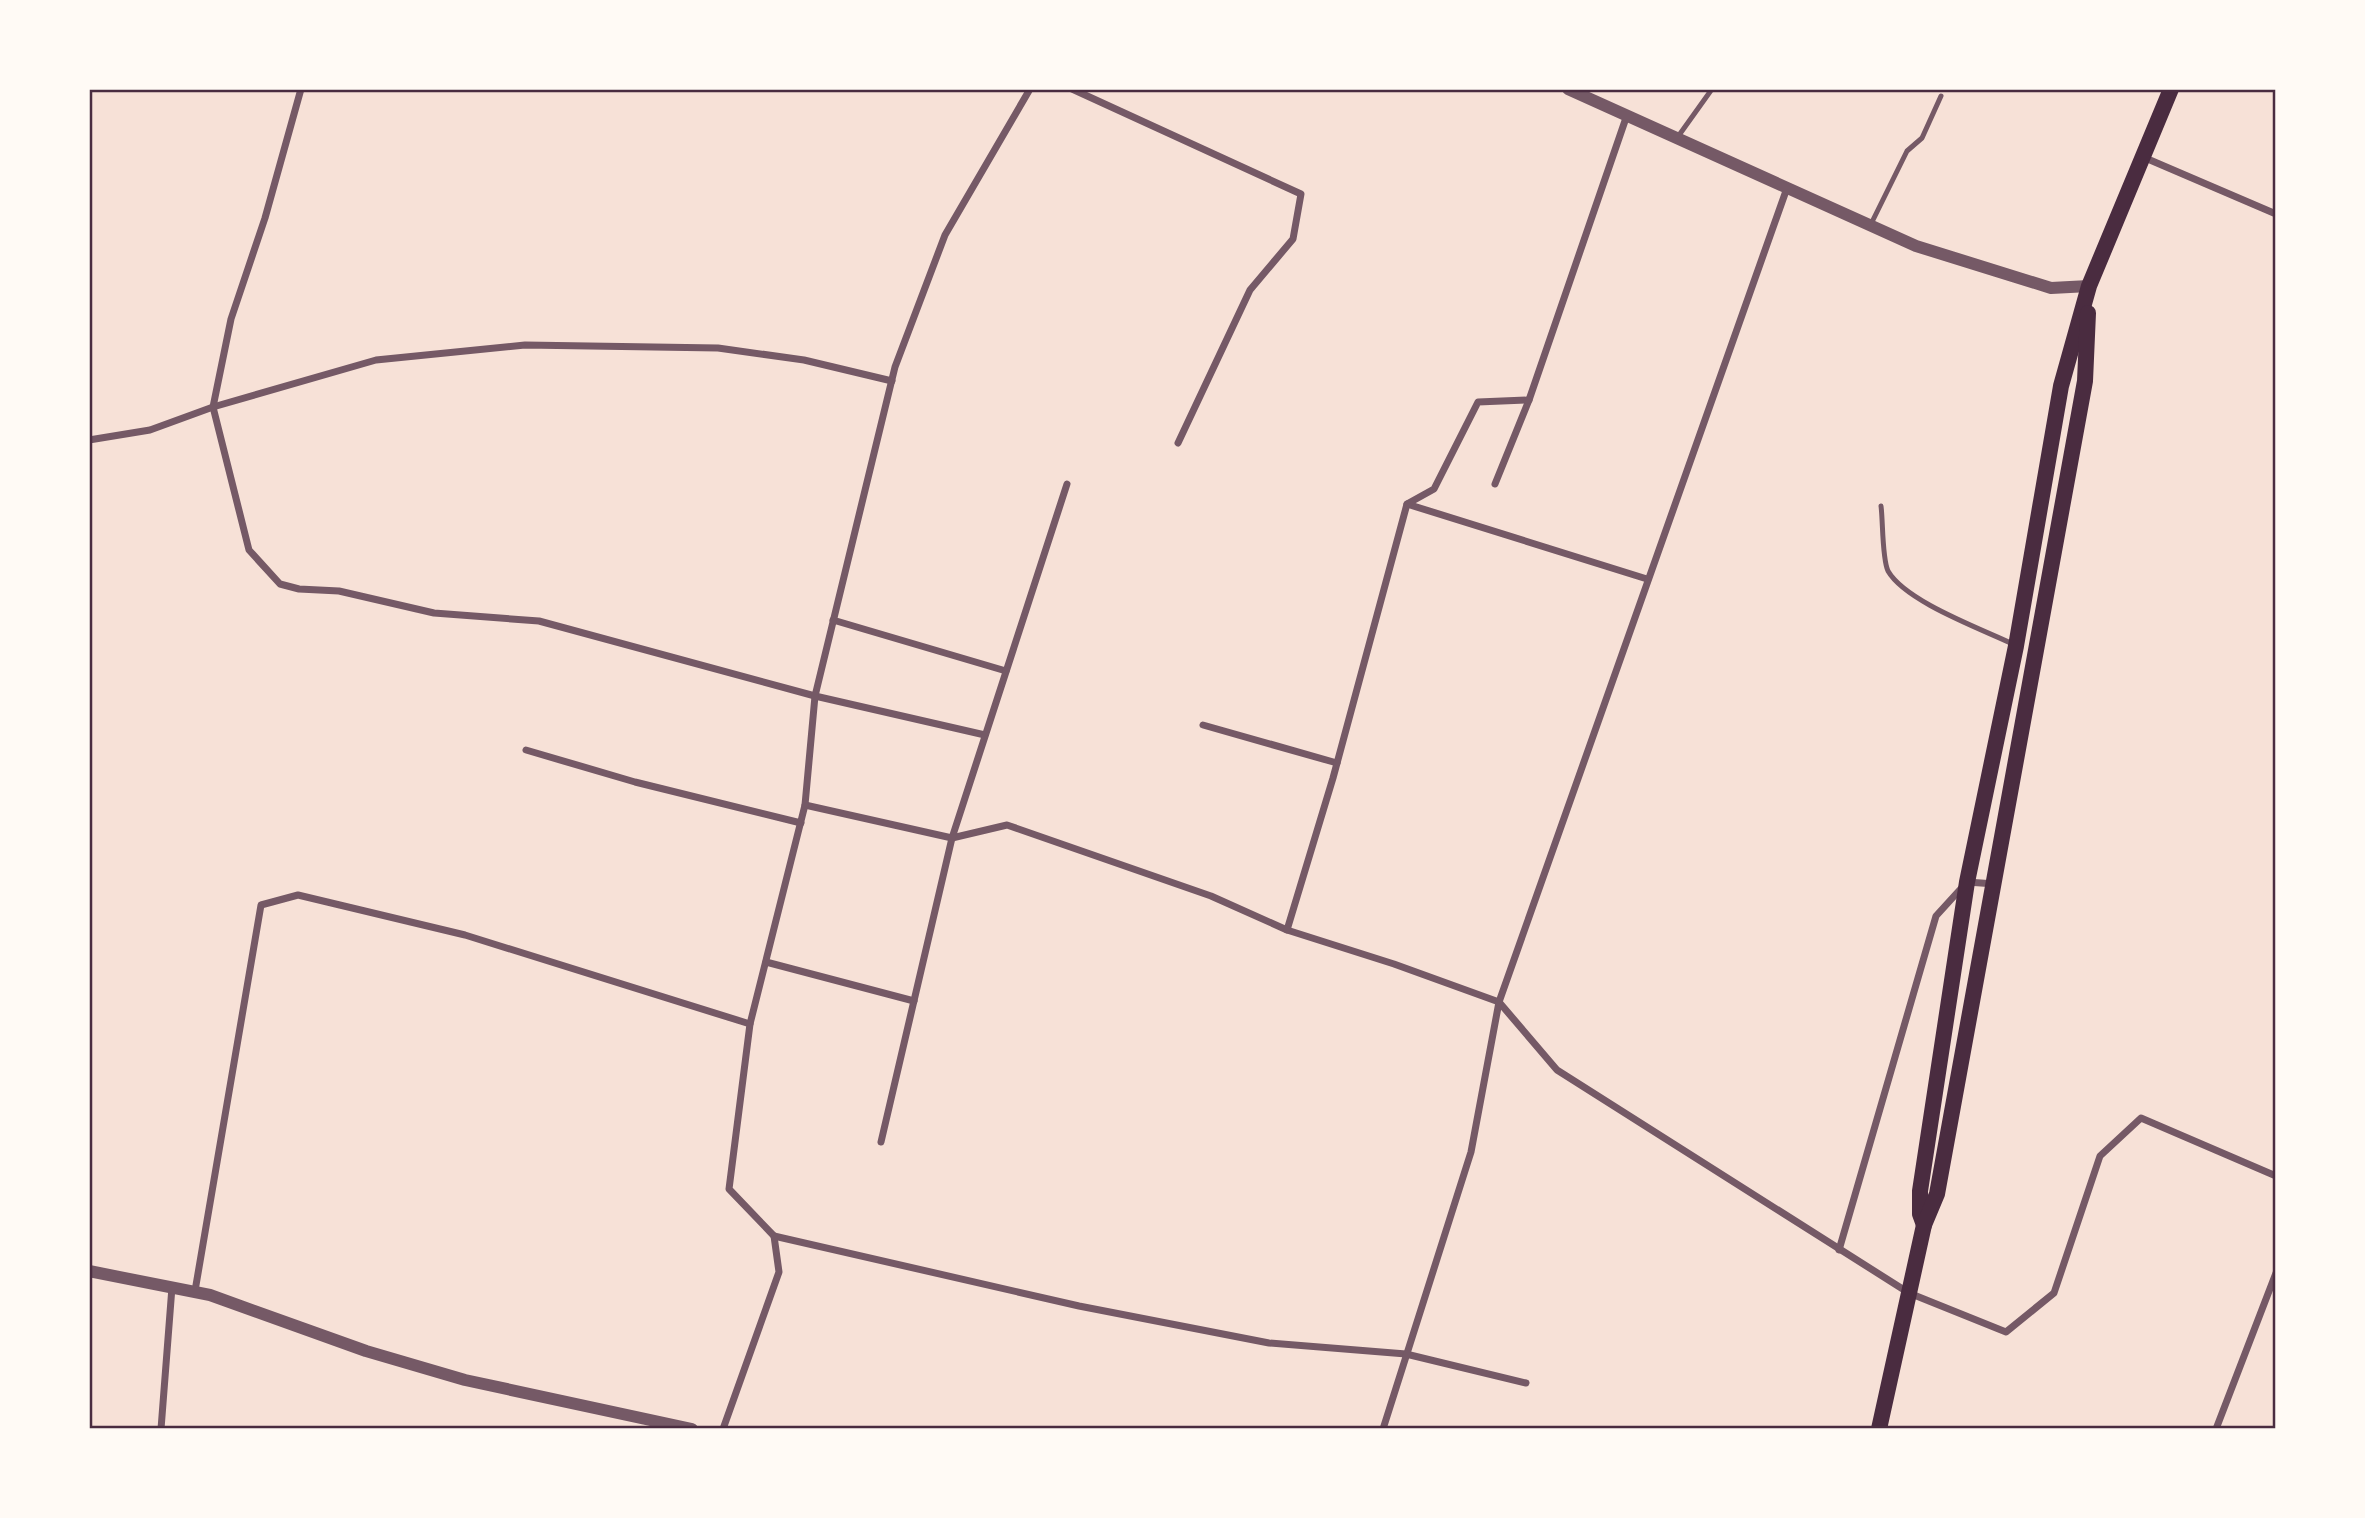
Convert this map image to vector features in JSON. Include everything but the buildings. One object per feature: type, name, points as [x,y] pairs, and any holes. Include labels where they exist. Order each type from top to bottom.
[{"type":"main road","points":[[1924,1224],[1920,1214],[1920,1191],[1966,882],[2016,646],[2061,386],[2090,286],[2171,89]]},
{"type":"main road","points":[[1879,1429],[1924,1224],[1937,1194],[1995,884],[2085,382],[2090,286]]},
{"type":"street","points":[[301,89],[265,218],[231,319],[213,407],[249,550],[280,584],[299,589],[339,592],[434,613],[539,621],[815,696],[985,735]]},
{"type":"street","points":[[1030,89],[945,235],[892,381],[815,696],[805,805],[750,1024],[729,1189],[774,1236],[1079,1306],[1269,1343],[1406,1354],[1526,1383]]},
{"type":"street","points":[[1072,89],[1301,194],[1293,239],[1250,290],[1178,443]]},
{"type":"street","points":[[1568,89],[1916,246],[2051,288],[2090,286]]},
{"type":"street","points":[[1495,484],[1529,400],[1627,115]]},
{"type":"street","points":[[2143,156],[2276,214]]},
{"type":"street","points":[[1382,1429],[1471,1152],[1499,1002],[1787,188]]},
{"type":"street","points":[[89,440],[150,430],[213,407],[376,360],[525,345],[718,348],[804,360],[892,381]]},
{"type":"street","points":[[1287,930],[1337,763],[1407,504],[1434,489],[1478,402],[1529,400]]},
{"type":"street","points":[[881,1142],[952,838],[1067,484]]},
{"type":"street","points":[[1407,504],[1647,579]]},
{"type":"street","points":[[833,620],[1006,671]]},
{"type":"street","points":[[1203,726],[1337,763]]},
{"type":"street","points":[[526,750],[635,782],[801,823]]},
{"type":"street","points":[[805,805],[952,838],[1007,825],[1211,896],[1287,930],[1394,964],[1499,1002],[1557,1070],[1909,1293],[2006,1332],[2054,1293],[2100,1156],[2141,1118],[2276,1176]]},
{"type":"street","points":[[1839,1250],[1936,916],[1966,882],[1995,884]]},
{"type":"street","points":[[195,1291],[261,905],[298,895],[440,929],[750,1024]]},
{"type":"street","points":[[766,962],[914,1001]]},
{"type":"street","points":[[723,1429],[779,1272],[774,1236]]},
{"type":"street","points":[[89,1271],[195,1291],[420,1368],[508,1391],[692,1429]]},
{"type":"street","points":[[2216,1429],[2276,1273]]},
{"type":"street","points":[[161,1429],[172,1286]]},
{"type":"lane","points":[[1677,138],[1712,89]]},
{"type":"lane","points":[[1870,226],[1907,150],[1922,138],[1941,96]]},
{"type":"lane","points":[[1881,506],[1887,569],[1902,586],[1922,599],[2016,646]]}]
